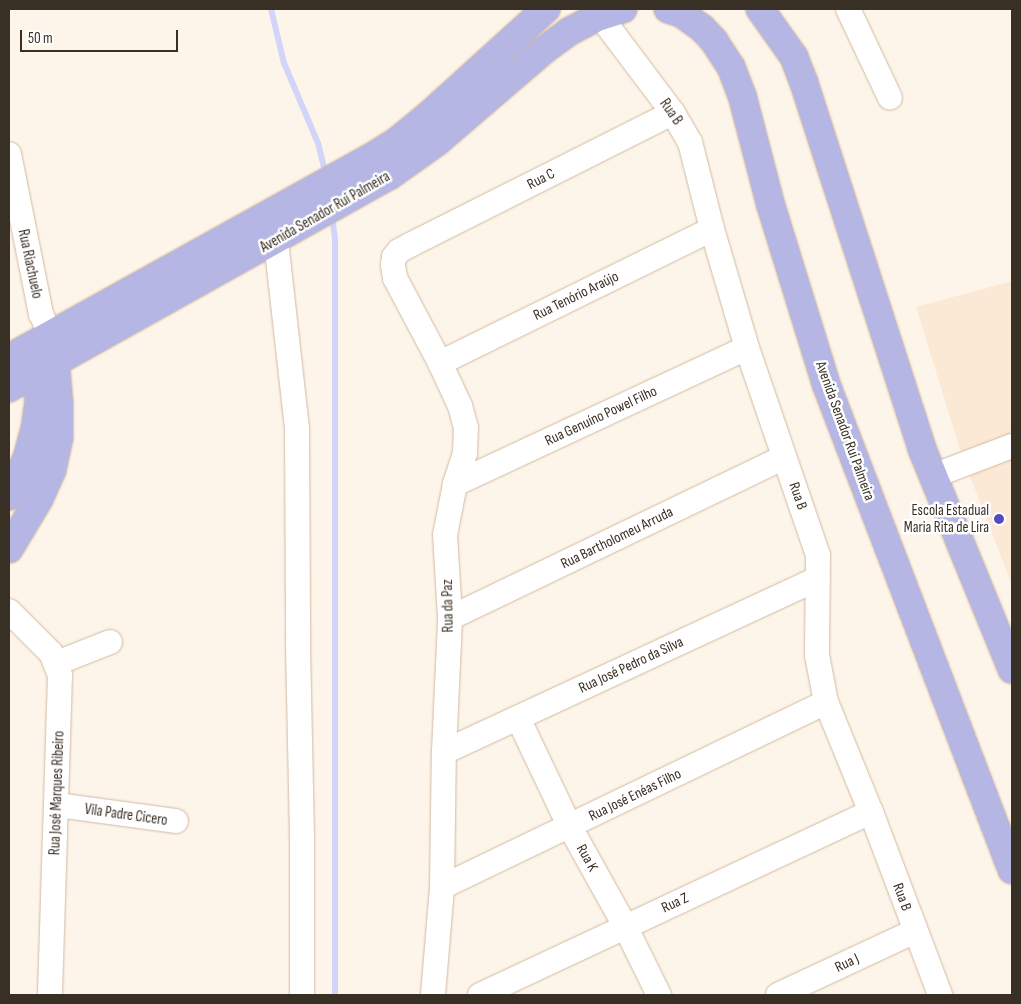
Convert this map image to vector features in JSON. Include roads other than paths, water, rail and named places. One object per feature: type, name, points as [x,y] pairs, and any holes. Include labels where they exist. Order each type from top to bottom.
[{"type":"main road","name":"Avenida Senador Rui Palmeira","points":[[379,167],[430,115],[546,9]]},
{"type":"main road","name":"Avenida Senador Rui Palmeira","points":[[668,9],[681,13],[702,28],[714,41],[731,67],[742,96],[771,206],[826,384],[1012,870]]},
{"type":"main road","points":[[760,9],[794,57],[804,83],[922,449],[1012,669]]},
{"type":"main road","name":"Avenida Senador Rui Palmeira","points":[[9,388],[214,275],[286,224],[379,167],[438,142],[544,50],[570,31],[611,12]]},
{"type":"main road","name":"Avenida Senador Rui Palmeira","points":[[9,358],[42,332],[203,250],[286,224]]},
{"type":"main road","points":[[203,250],[214,275]]},
{"type":"main road","points":[[9,549],[39,499],[52,470],[59,437],[42,332]]},
{"type":"main road","points":[[9,496],[27,458],[36,429],[39,402],[47,368]]},
{"type":"main road","points":[[9,399],[21,405],[36,429]]},
{"type":"street","points":[[848,9],[890,98]]},
{"type":"street","name":"Rua B","points":[[611,12],[690,142],[712,229],[747,348],[818,554],[817,655],[826,702],[871,812],[940,995]]},
{"type":"street","name":"Rua C","points":[[410,245],[673,113]]},
{"type":"street","name":"Rua Riachuelo","points":[[9,154],[12,192],[42,332]]},
{"type":"street","points":[[286,224],[297,429],[302,995]]},
{"type":"street","name":"Rua Tenório Araújo","points":[[440,363],[712,229]]},
{"type":"street","name":"Rua da Paz","points":[[410,245],[399,251],[394,257],[395,278],[440,363],[460,406],[466,428],[465,453],[455,484],[445,535],[450,618],[444,752],[442,887],[434,995]]},
{"type":"street","name":"Rua Genuíno Powel Filho","points":[[455,484],[747,348]]},
{"type":"street","points":[[933,476],[1012,446]]},
{"type":"street","name":"Rua Bartholomeu Arruda","points":[[450,618],[784,457]]},
{"type":"street","name":"Rua José Pedro da Silva","points":[[444,752],[818,578]]},
{"type":"street","points":[[9,611],[29,629],[51,653],[57,663],[110,642]]},
{"type":"street","name":"Rua José Marques Ribeiro","points":[[50,995],[67,806],[60,675],[57,663]]},
{"type":"street","name":"Rua José Enéas Filho","points":[[442,887],[570,827],[826,702]]},
{"type":"street","name":"Rua K","points":[[518,718],[570,827],[625,926],[659,995]]},
{"type":"street","name":"Vila Padre Cicero","points":[[67,806],[176,821]]},
{"type":"street","name":"Rua Z","points":[[480,995],[871,812]]},
{"type":"street","name":"Rua J","points":[[778,995],[915,931]]},
{"type":"waterway","points":[[271,9],[284,63],[318,143],[326,176]]},
{"type":"waterway","points":[[332,215],[335,240],[335,995]]},
{"type":"place","name":"Escola Estadual Maria Rita de Lira","points":[[999,519]]}]
